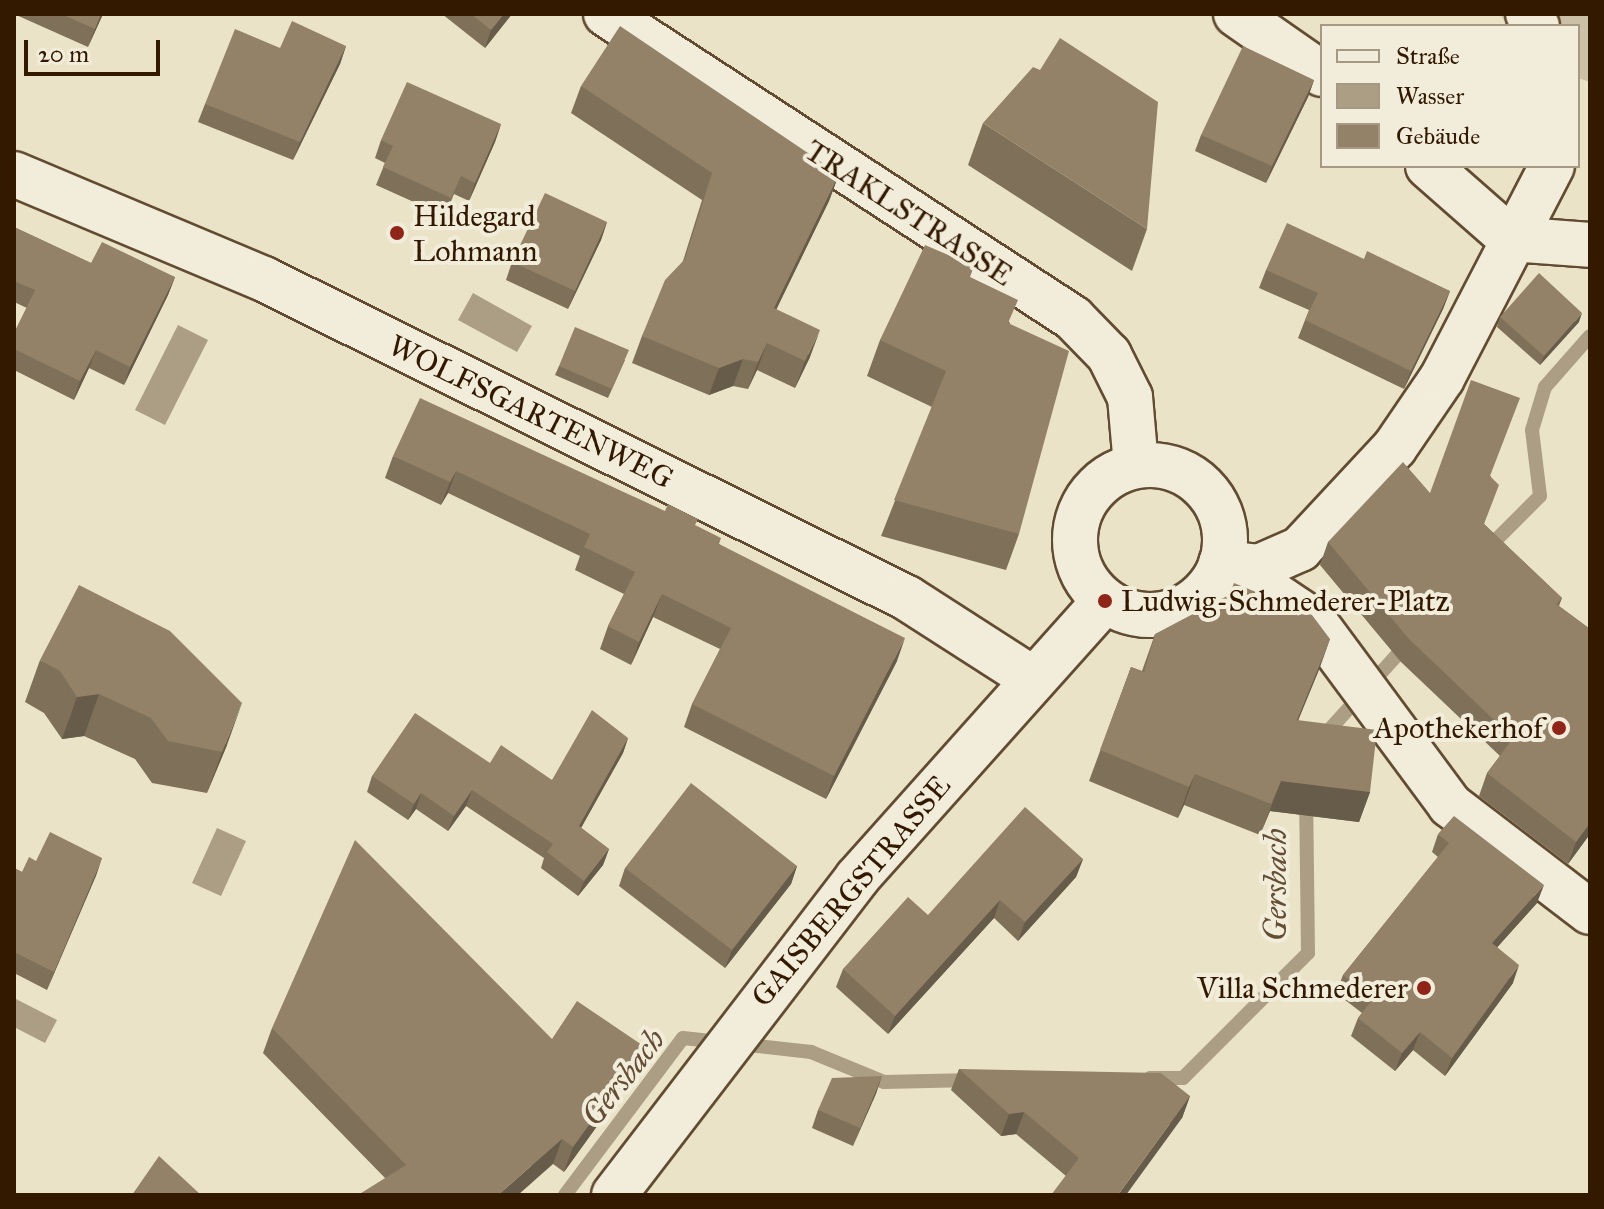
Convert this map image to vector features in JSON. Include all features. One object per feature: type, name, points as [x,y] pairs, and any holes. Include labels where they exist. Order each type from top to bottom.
[{"type":"street","name":"TRAKLSTRASSE","points":[[606,14],[1073,318],[1109,355],[1130,397],[1136,466]]},
{"type":"street","points":[[1236,14],[1320,73]]},
{"type":"street","points":[[1430,168],[1511,239],[1590,245]]},
{"type":"street","points":[[1216,573],[1222,519],[1205,491],[1179,470],[1136,466],[1093,491],[1079,512],[1077,561],[1105,601],[1150,615],[1174,611],[1216,573],[1259,567],[1287,557],[1365,480],[1428,402],[1551,168]]},
{"type":"street","name":"WOLFSGARTENWEG","points":[[14,174],[277,285],[907,598],[1033,679]]},
{"type":"street","points":[[1216,573],[1266,589],[1294,606],[1343,652],[1361,692],[1450,805],[1590,912]]},
{"type":"street","name":"GAISBERGSTRASSE","points":[[614,1195],[706,1067],[857,878],[1105,601]]},
{"type":"shaded area","points":[[1500,14],[1590,14],[1590,82],[1580,79],[1580,24],[1507,24]]},
{"type":"water","points":[[473,293],[532,326],[517,352],[458,320]]},
{"type":"water","points":[[178,325],[208,340],[165,425],[135,410]]},
{"type":"water","points":[[217,828],[246,841],[221,896],[192,883]]},
{"type":"water","points":[[14,998],[57,1020],[45,1043],[14,1027]]},
{"type":"building","points":[[61,14],[101,14],[95,29]]},
{"type":"building","points":[[471,14],[504,14],[491,30]]},
{"type":"building","points":[[292,21],[346,46],[300,142],[205,104],[235,29],[280,48]]},
{"type":"building","points":[[620,26],[839,174],[774,308],[820,330],[805,361],[767,343],[758,362],[743,359],[719,368],[642,336],[665,280],[685,259],[712,173],[581,86]]},
{"type":"building","points":[[1060,38],[1158,102],[1147,229],[983,123],[1033,67],[1040,70]]},
{"type":"building","points":[[1243,46],[1314,80],[1272,166],[1201,135]]},
{"type":"building","points":[[407,82],[501,124],[475,183],[461,176],[451,198],[383,167],[393,146],[381,140]]},
{"type":"building","points":[[545,193],[607,222],[575,291],[512,262]]},
{"type":"building","points":[[1287,223],[1364,259],[1367,251],[1450,291],[1411,371],[1305,320],[1318,293],[1266,270]]},
{"type":"building","points":[[14,227],[91,263],[102,242],[175,277],[130,367],[96,350],[80,381],[14,349],[14,333],[35,290],[14,281]]},
{"type":"building","points":[[925,245],[974,266],[970,277],[1018,300],[1008,323],[1069,351],[1019,534],[894,500],[946,371],[880,340]]},
{"type":"building","points":[[1539,273],[1582,313],[1544,356],[1500,317]]},
{"type":"building","points":[[575,327],[629,350],[612,389],[559,366]]},
{"type":"building","points":[[1471,380],[1520,398],[1490,476],[1499,485],[1484,524],[1562,598],[1556,604],[1590,629],[1590,823],[1576,842],[1487,773],[1513,738],[1409,639],[1328,542],[1403,462],[1430,493]]},
{"type":"building","points":[[420,398],[665,511],[668,504],[698,519],[695,525],[721,538],[719,544],[905,638],[834,776],[692,704],[731,628],[662,594],[639,642],[608,626],[635,572],[584,547],[590,534],[456,471],[450,482],[393,456]]},
{"type":"building","points":[[1234,583],[1312,615],[1330,639],[1297,720],[1377,730],[1370,792],[1281,781],[1271,804],[1195,774],[1189,787],[1100,750],[1131,667],[1144,672],[1155,634],[1229,595]]},
{"type":"building","points":[[79,585],[170,631],[242,703],[222,752],[168,741],[151,718],[99,694],[77,697],[60,671],[40,660]]},
{"type":"building","points":[[592,710],[628,738],[579,826],[609,849],[584,881],[547,852],[553,844],[472,790],[454,816],[421,793],[414,804],[372,776],[415,713],[490,763],[501,745],[552,780]]},
{"type":"building","points":[[691,783],[797,866],[732,950],[625,868]]},
{"type":"building","points":[[1025,807],[1083,859],[1025,922],[1000,900],[895,1016],[843,969],[908,897],[928,915]]},
{"type":"building","points":[[1454,816],[1544,885],[1492,943],[1519,965],[1452,1058],[1420,1032],[1402,1053],[1358,1018],[1373,999],[1343,975],[1449,843],[1438,834]]},
{"type":"building","points":[[50,832],[102,858],[54,972],[14,952],[14,868],[22,872],[29,857],[36,861]]},
{"type":"building","points":[[355,840],[552,1039],[577,1001],[645,1047],[573,1147],[562,1139],[498,1195],[358,1195],[406,1165],[272,1028]]},
{"type":"building","points":[[959,1069],[1161,1073],[1190,1096],[1118,1195],[1051,1195],[1079,1158],[1024,1112],[1009,1114]]},
{"type":"building","points":[[882,1076],[860,1128],[818,1110],[832,1078]]},
{"type":"building","points":[[159,1156],[201,1195],[132,1195]]},
{"type":"waterway","name":"Gersbach","points":[[1486,550],[1540,496],[1532,430],[1545,387],[1590,336]]},
{"type":"waterway","name":"Gersbach","points":[[1322,738],[1407,644]]},
{"type":"waterway","name":"Gersbach","points":[[1150,1078],[1183,1078],[1308,953],[1306,796]]},
{"type":"waterway","name":"Gersbach","points":[[565,1195],[683,1038],[811,1052],[884,1082],[973,1080]]},
{"type":"place","name":"Hildegard Lohmann","points":[[397,233]]},
{"type":"place","name":"Ludwig-Schmederer-Platz","points":[[1105,601]]},
{"type":"place","name":"Apothekerhof","points":[[1559,728]]},
{"type":"place","name":"Villa Schmederer","points":[[1424,988]]}]
